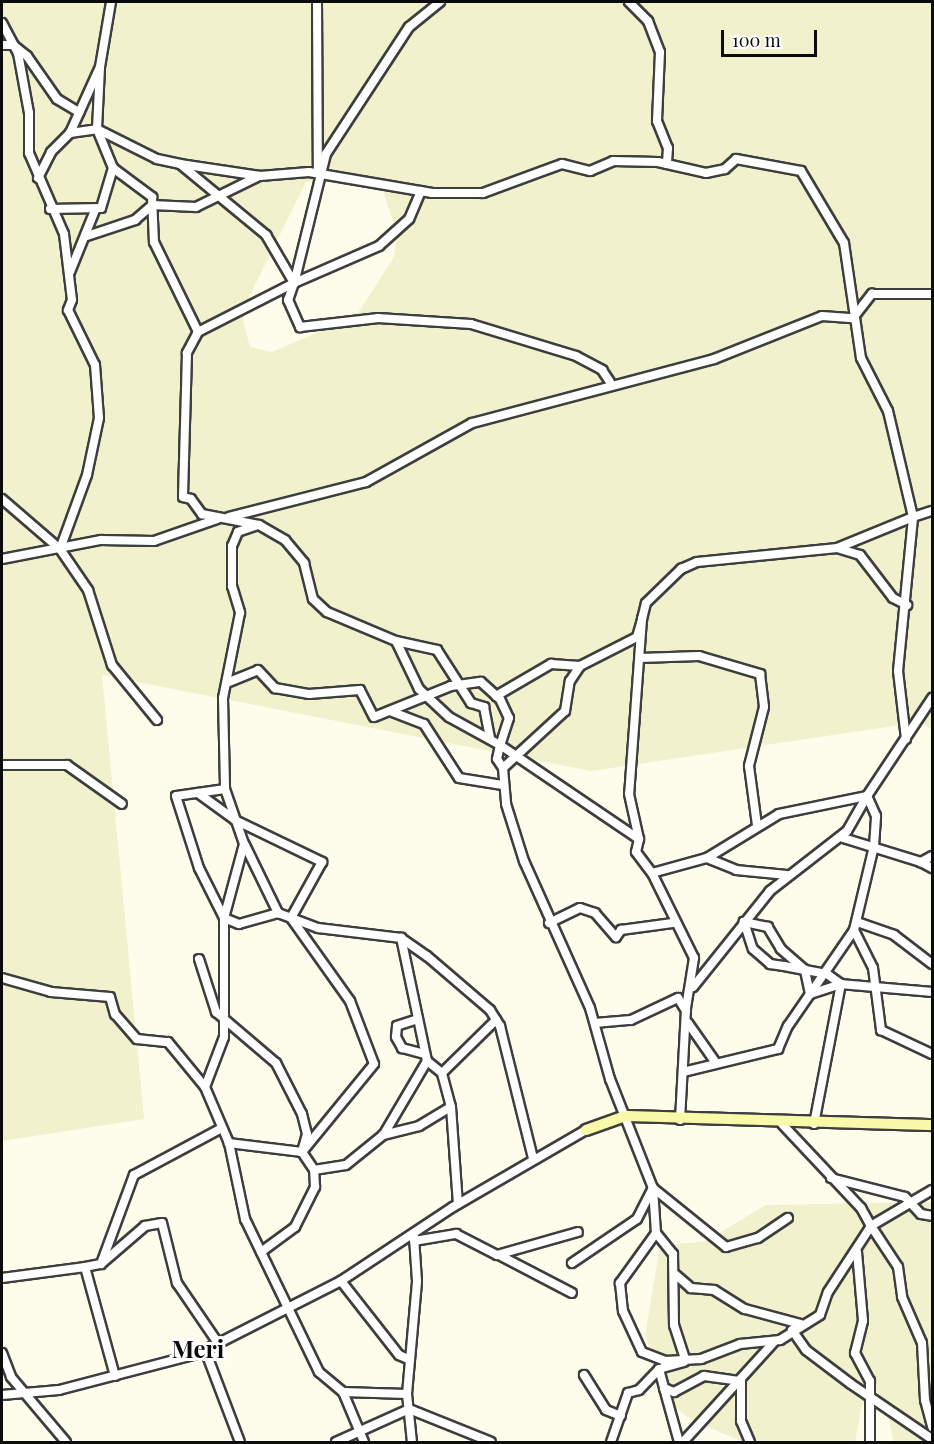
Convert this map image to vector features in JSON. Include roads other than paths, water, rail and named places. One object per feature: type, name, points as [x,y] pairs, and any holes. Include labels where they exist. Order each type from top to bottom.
[{"type":"main road","points":[[586,1130],[625,1116],[814,1125],[933,1125]]},
{"type":"street","points":[[111,2],[100,67],[97,129],[113,168],[143,187],[152,205],[154,242],[198,332]]},
{"type":"street","points":[[317,2],[319,175]]},
{"type":"street","points":[[440,2],[409,27],[326,154],[288,300],[300,327],[378,318],[471,324],[576,357],[602,370],[612,385]]},
{"type":"street","points":[[629,2],[648,21],[660,52],[657,121],[668,148],[667,164]]},
{"type":"street","points":[[2,22],[13,45],[57,99],[79,112]]},
{"type":"street","points":[[2,45],[13,45]]},
{"type":"street","points":[[13,45],[38,178],[50,209],[64,234],[69,272],[68,310],[94,358],[100,410],[87,475],[60,549]]},
{"type":"street","points":[[38,178],[51,152],[70,133],[100,67]]},
{"type":"street","points":[[70,133],[97,129],[157,159],[180,164],[260,176],[319,175],[421,191],[483,194],[562,164],[590,171],[613,161],[667,164],[706,173],[725,169],[736,159],[801,171],[844,243],[853,318],[868,379],[888,411],[901,452],[913,517],[907,605],[898,671],[906,739]]},
{"type":"street","points":[[180,164],[266,235],[294,283]]},
{"type":"street","points":[[50,209],[95,210],[101,208],[113,168]]},
{"type":"street","points":[[87,237],[135,220],[152,205],[196,207],[260,176]]},
{"type":"street","points":[[421,191],[409,219],[379,246],[294,283],[198,332],[187,353],[184,379],[183,497],[191,498],[202,514],[258,525],[285,540],[304,562],[313,599],[327,612],[396,641],[437,650],[471,703],[484,707],[490,738]]},
{"type":"street","points":[[69,272],[87,237],[95,210]]},
{"type":"street","points":[[853,318],[872,294],[933,294]]},
{"type":"street","points":[[2,559],[101,540],[154,541],[196,522],[226,518],[366,482],[472,423],[714,359],[822,316],[853,318]]},
{"type":"street","points":[[2,499],[60,549],[88,590],[112,666],[157,720]]},
{"type":"street","points":[[503,768],[565,711],[570,681],[580,666],[637,637],[646,603],[681,569],[697,562],[837,548],[913,517],[933,512]]},
{"type":"street","points":[[258,525],[238,532],[232,546],[232,586],[240,614],[229,682],[223,698],[225,789],[244,844],[278,913]]},
{"type":"street","points":[[837,548],[860,555],[893,598],[907,605]]},
{"type":"street","points":[[642,619],[640,658],[629,747],[629,794],[639,838],[636,852],[652,873],[673,923],[694,958],[693,987],[686,1008],[680,1120]]},
{"type":"street","points":[[396,641],[405,668],[449,717],[490,738],[515,757],[581,795],[620,830],[639,838]]},
{"type":"street","points":[[640,658],[699,656],[760,674],[764,707],[749,766],[757,825]]},
{"type":"street","points":[[496,696],[551,664],[580,666]]},
{"type":"street","points":[[229,682],[258,670],[275,688],[309,694],[360,690],[374,717],[457,684],[481,682],[496,696],[509,718],[497,759],[503,768],[502,785],[549,923],[595,1023],[625,1116],[653,1188],[656,1233],[673,1254],[676,1275],[674,1325],[688,1359]]},
{"type":"street","points":[[693,987],[744,922],[787,875],[840,837],[931,703]]},
{"type":"street","points":[[390,711],[424,724],[459,778],[502,785]]},
{"type":"street","points":[[2,765],[67,765],[122,804]]},
{"type":"street","points":[[225,789],[176,796],[177,804],[224,918],[239,924],[278,913],[318,928],[401,938],[462,985],[496,1020],[533,1158]]},
{"type":"street","points":[[198,793],[235,820],[322,862],[291,918]]},
{"type":"street","points":[[652,873],[707,858],[757,825],[779,814],[867,796]]},
{"type":"street","points":[[683,1072],[778,1049],[810,994],[826,974],[855,926],[873,849],[876,816],[867,796]]},
{"type":"street","points":[[840,837],[921,862],[933,868]]},
{"type":"street","points":[[205,1087],[224,1020],[224,918],[244,844]]},
{"type":"street","points":[[921,862],[933,856]]},
{"type":"street","points":[[707,858],[736,870],[787,875]]},
{"type":"street","points":[[549,923],[580,908],[595,913],[616,937],[621,930],[673,923]]},
{"type":"street","points":[[291,918],[350,1001],[374,1064],[302,1152]]},
{"type":"street","points":[[744,922],[768,927],[781,949],[806,970],[810,994]]},
{"type":"street","points":[[744,922],[758,955],[770,964],[826,974],[841,984]]},
{"type":"street","points":[[855,926],[894,934],[933,964]]},
{"type":"street","points":[[855,926],[873,968],[871,985],[881,1030],[933,1054]]},
{"type":"street","points":[[314,1170],[346,1165],[383,1135],[426,1058],[401,938]]},
{"type":"street","points":[[199,958],[206,992],[224,1020],[276,1063],[302,1114],[307,1134],[302,1152],[314,1170],[315,1187],[295,1227],[261,1252]]},
{"type":"street","points":[[2,978],[51,992],[110,997],[115,1014],[137,1039],[168,1042],[205,1087],[220,1129],[229,1143],[245,1219],[319,1372],[343,1392],[364,1443]]},
{"type":"street","points":[[810,994],[841,984],[933,992]]},
{"type":"street","points":[[814,1125],[841,984]]},
{"type":"street","points":[[595,1023],[630,1020],[678,998],[686,1008],[689,1030],[716,1063]]},
{"type":"street","points":[[418,1018],[397,1026],[396,1037],[402,1048],[426,1058],[442,1073],[451,1107],[458,1204]]},
{"type":"street","points":[[442,1073],[496,1020]]},
{"type":"street","points":[[383,1135],[419,1126],[451,1107]]},
{"type":"street","points":[[782,1124],[872,1226],[898,1267],[902,1297],[921,1343],[933,1428]]},
{"type":"street","points":[[101,1264],[134,1175],[220,1129]]},
{"type":"street","points":[[2,1395],[29,1393],[115,1376],[205,1350],[341,1281],[414,1237],[458,1204],[533,1158],[586,1130]]},
{"type":"street","points":[[229,1143],[302,1152]]},
{"type":"street","points":[[831,1178],[905,1197],[911,1204],[933,1216]]},
{"type":"street","points":[[653,1188],[726,1247],[758,1238],[788,1218]]},
{"type":"street","points":[[572,1263],[637,1219],[653,1188]]},
{"type":"street","points":[[659,1369],[681,1443],[741,1381],[774,1342],[801,1324],[820,1315],[857,1247],[872,1226],[933,1190]]},
{"type":"street","points":[[2,1278],[101,1264],[145,1226],[162,1223],[177,1283],[218,1344]]},
{"type":"street","points":[[497,1255],[578,1232]]},
{"type":"street","points":[[656,1233],[620,1283],[623,1311],[642,1352],[665,1361],[688,1359]]},
{"type":"street","points":[[414,1237],[456,1234],[572,1293]]},
{"type":"street","points":[[412,1443],[407,1395],[414,1237]]},
{"type":"street","points":[[857,1247],[855,1274],[863,1321],[855,1353],[873,1399],[870,1443]]},
{"type":"street","points":[[85,1267],[115,1376]]},
{"type":"street","points":[[676,1275],[692,1288],[714,1290],[745,1309],[801,1324]]},
{"type":"street","points":[[341,1281],[399,1354],[410,1360]]},
{"type":"street","points":[[792,1330],[806,1350],[933,1440]]},
{"type":"street","points":[[611,1443],[628,1393],[639,1390],[659,1369],[740,1344],[774,1342]]},
{"type":"street","points":[[205,1350],[240,1443]]},
{"type":"street","points":[[2,1353],[11,1377],[29,1393],[66,1443]]},
{"type":"street","points":[[584,1375],[606,1410],[621,1416]]},
{"type":"street","points":[[664,1388],[674,1392],[704,1376],[741,1381]]},
{"type":"street","points":[[741,1381],[741,1421],[750,1443]]},
{"type":"street","points":[[343,1392],[407,1395]]},
{"type":"street","points":[[336,1443],[358,1429],[409,1408],[491,1443]]},
{"type":"district","name":"Meri","points":[[198,1349]]}]
